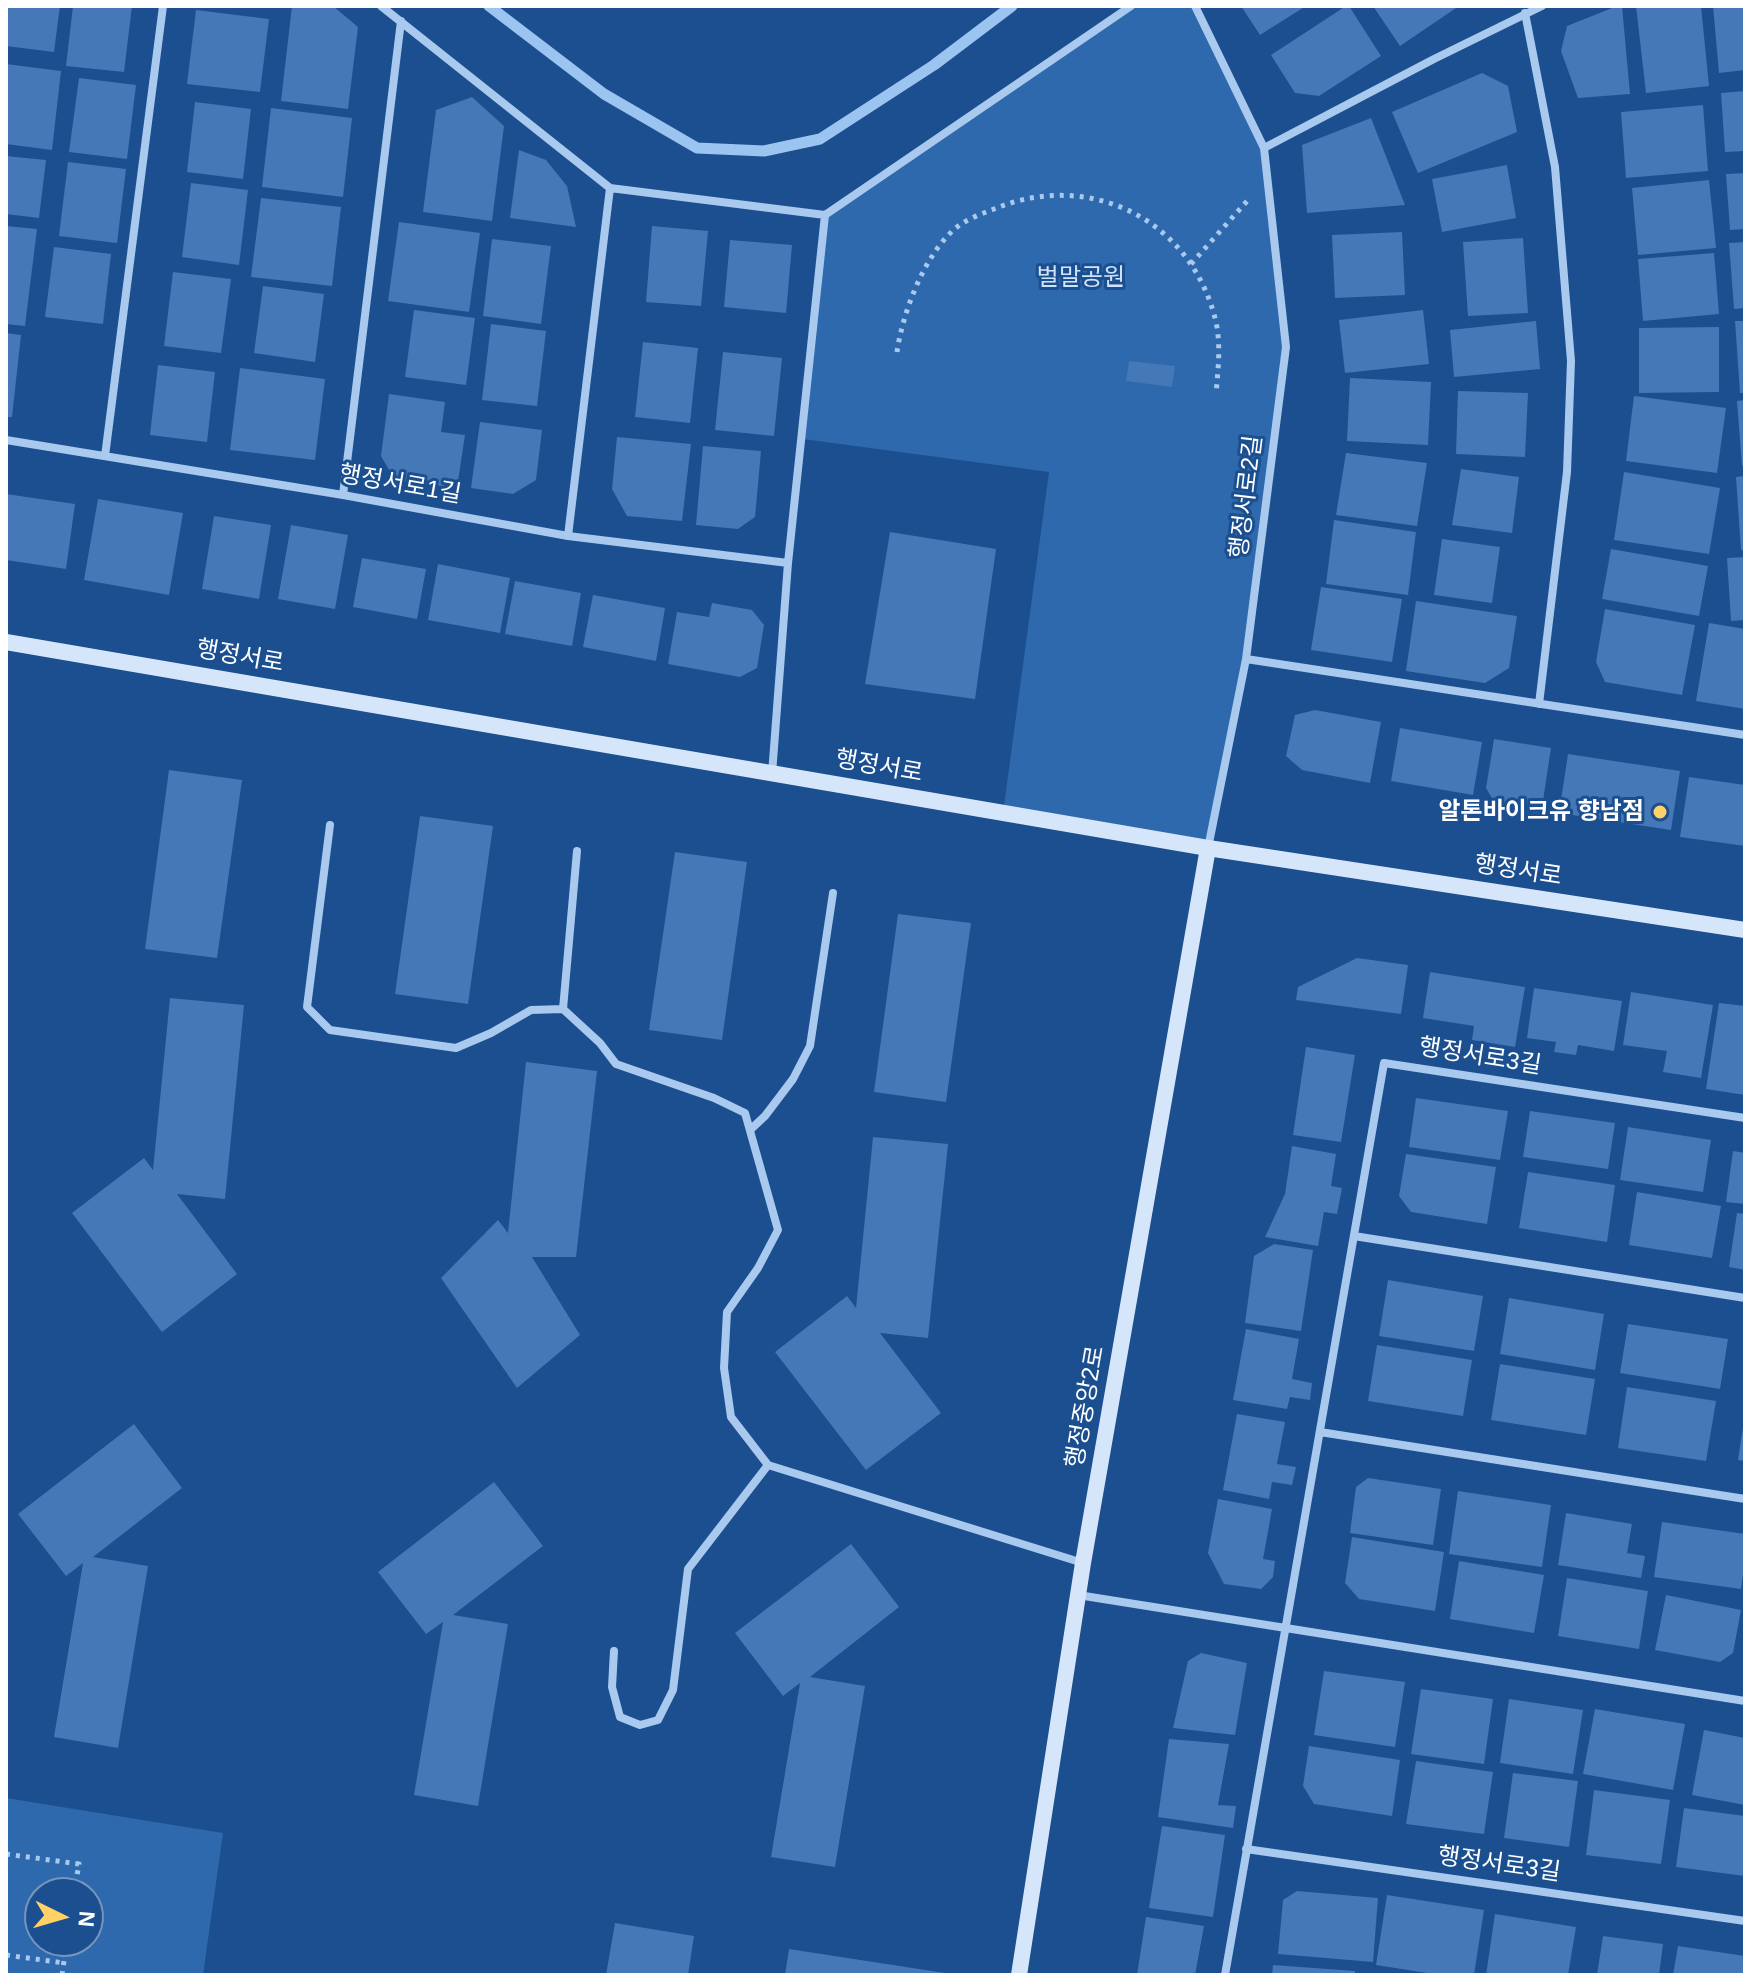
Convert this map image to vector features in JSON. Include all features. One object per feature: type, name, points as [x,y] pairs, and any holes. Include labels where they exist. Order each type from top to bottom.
[{"type":"street","points":[[105,456],[163,6]]},
{"type":"street","points":[[381,6],[610,188],[825,215],[1131,6]]},
{"type":"street","name":"행정서로2길","points":[[1195,6],[1264,148],[1286,347],[1246,659],[1208,848]]},
{"type":"street","points":[[1264,148],[1542,6]]},
{"type":"street","points":[[1525,13],[1555,167],[1571,361],[1567,472],[1539,704]]},
{"type":"street","points":[[343,495],[401,21]]},
{"type":"street","points":[[568,536],[610,188]]},
{"type":"street","points":[[772,774],[788,563],[825,215]]},
{"type":"street","name":"행정서로1길","points":[[6,440],[343,495],[568,536],[788,563]]},
{"type":"street","name":"행정서로","points":[[6,642],[1208,848],[1745,930]]},
{"type":"street","points":[[1246,659],[1745,735]]},
{"type":"street","points":[[330,825],[307,1007],[330,1030],[456,1048],[491,1033],[531,1010],[563,1009],[600,1043],[616,1064],[745,1113],[778,1230],[758,1268],[727,1312],[724,1368],[731,1417],[768,1465],[1083,1563]]},
{"type":"street","name":"행정중앙2로","points":[[1019,1975],[1077,1595],[1208,848]]},
{"type":"street","points":[[563,1009],[577,851]]},
{"type":"street","points":[[750,1130],[765,1116],[793,1079],[810,1046],[833,893]]},
{"type":"street","name":"행정서로3길","points":[[1225,1975],[1384,1063],[1745,1118]]},
{"type":"street","points":[[1354,1236],[1745,1298]]},
{"type":"street","points":[[1320,1432],[1745,1499]]},
{"type":"street","points":[[614,1651],[612,1687],[620,1717],[640,1725],[658,1720],[673,1690],[688,1569],[768,1465]]},
{"type":"street","points":[[1077,1595],[1745,1701]]},
{"type":"street","name":"행정서로3길","points":[[1246,1849],[1745,1921]]},
{"type":"path","points":[[1191,265],[1267,178]]},
{"type":"path","points":[[897,352],[901,325],[920,277],[960,225],[1019,200],[1062,193],[1106,201],[1126,210],[1176,245],[1209,299],[1216,323],[1220,350],[1216,394]]},
{"type":"path","points":[[6,1854],[79,1864],[77,1877]]},
{"type":"path","points":[[6,1955],[64,1963]]},
{"type":"path","points":[[62,1975],[65,1957]]},
{"type":"green space","name":"벌말공원","points":[[1131,6],[1195,6],[1264,148],[1286,347],[1246,659],[1208,848],[1003,813],[1049,472],[803,439],[825,215]]},
{"type":"green space","points":[[6,1798],[223,1833],[203,1975],[6,1975]]},
{"type":"building","points":[[6,6],[60,6],[54,52],[6,46]]},
{"type":"building","points":[[73,6],[132,6],[124,72],[66,66]]},
{"type":"building","points":[[292,6],[333,6],[358,27],[348,109],[281,101]]},
{"type":"building","points":[[1241,6],[1306,6],[1260,35]]},
{"type":"building","points":[[1349,6],[1381,56],[1319,96],[1295,93],[1271,55]]},
{"type":"building","points":[[1373,6],[1459,6],[1400,46]]},
{"type":"building","points":[[1622,6],[1630,94],[1578,98],[1561,51],[1567,26]]},
{"type":"building","points":[[1636,6],[1701,6],[1709,86],[1646,93]]},
{"type":"building","points":[[1713,6],[1745,6],[1745,70],[1719,73]]},
{"type":"building","points":[[196,10],[269,19],[260,92],[187,84]]},
{"type":"building","points":[[6,64],[61,71],[52,150],[6,144]]},
{"type":"building","points":[[1482,73],[1508,86],[1517,132],[1418,173],[1392,112]]},
{"type":"building","points":[[79,78],[136,85],[127,159],[69,152]]},
{"type":"building","points":[[1745,91],[1745,151],[1725,152],[1721,93]]},
{"type":"building","points":[[472,97],[504,126],[492,221],[423,212],[436,110]]},
{"type":"building","points":[[195,102],[251,109],[243,179],[187,172]]},
{"type":"building","points":[[1703,105],[1708,171],[1626,178],[1621,112]]},
{"type":"building","points":[[271,108],[352,118],[343,197],[262,187]]},
{"type":"building","points":[[1371,118],[1405,205],[1307,213],[1302,145]]},
{"type":"building","points":[[519,150],[546,160],[567,186],[576,227],[510,218]]},
{"type":"building","points":[[6,156],[46,160],[39,218],[6,214]]},
{"type":"building","points":[[68,162],[126,169],[117,243],[59,236]]},
{"type":"building","points":[[1507,165],[1516,218],[1442,232],[1432,179]]},
{"type":"building","points":[[1745,173],[1745,229],[1730,230],[1726,174]]},
{"type":"building","points":[[1709,180],[1716,248],[1638,255],[1632,188]]},
{"type":"building","points":[[191,183],[248,190],[239,265],[182,257]]},
{"type":"building","points":[[261,198],[341,207],[332,286],[251,277]]},
{"type":"building","points":[[399,222],[480,233],[469,312],[388,301]]},
{"type":"building","points":[[6,226],[37,229],[25,326],[6,324]]},
{"type":"building","points":[[652,226],[708,231],[701,306],[646,302]]},
{"type":"building","points":[[1402,232],[1405,295],[1335,298],[1332,235]]},
{"type":"building","points":[[1523,238],[1528,313],[1468,316],[1463,242]]},
{"type":"building","points":[[492,239],[551,246],[541,324],[483,316]]},
{"type":"building","points":[[730,240],[792,245],[786,313],[724,307]]},
{"type":"building","points":[[1745,242],[1745,308],[1734,309],[1729,243]]},
{"type":"building","points":[[54,247],[111,254],[103,324],[45,317]]},
{"type":"building","points":[[1714,253],[1719,314],[1643,321],[1638,259]]},
{"type":"building","points":[[173,272],[231,279],[221,353],[164,346]]},
{"type":"building","points":[[263,286],[324,294],[315,362],[254,353]]},
{"type":"building","points":[[414,310],[475,318],[466,385],[405,377]]},
{"type":"building","points":[[1423,310],[1429,364],[1345,373],[1339,320]]},
{"type":"building","points":[[1536,321],[1540,369],[1454,377],[1450,330]]},
{"type":"building","points":[[1735,321],[1745,321],[1745,393],[1740,393]]},
{"type":"building","points":[[491,324],[546,331],[537,406],[482,400]]},
{"type":"building","points":[[1719,327],[1719,392],[1639,393],[1639,328]]},
{"type":"building","points":[[6,333],[21,335],[12,417],[6,417]]},
{"type":"building","points":[[643,342],[698,348],[690,423],[635,417]]},
{"type":"building","points":[[723,352],[782,358],[774,436],[715,430]]},
{"type":"building","points":[[1129,361],[1175,366],[1172,387],[1126,381]]},
{"type":"building","points":[[158,365],[215,372],[207,442],[150,435]]},
{"type":"building","points":[[240,368],[325,379],[315,460],[230,450]]},
{"type":"building","points":[[1350,378],[1431,382],[1428,445],[1347,441]]},
{"type":"building","points":[[1458,391],[1528,393],[1525,457],[1456,454]]},
{"type":"building","points":[[389,394],[445,402],[441,432],[465,435],[457,488],[395,480],[381,456]]},
{"type":"building","points":[[1634,396],[1726,408],[1717,473],[1626,461]]},
{"type":"building","points":[[1745,400],[1745,466],[1742,466],[1737,401]]},
{"type":"building","points":[[480,422],[542,430],[536,480],[513,494],[471,488]]},
{"type":"building","points":[[617,437],[691,444],[682,521],[627,516],[612,489]]},
{"type":"building","points":[[703,446],[761,451],[755,517],[738,529],[696,525]]},
{"type":"building","points":[[1346,453],[1427,463],[1417,526],[1336,515]]},
{"type":"building","points":[[1461,469],[1519,477],[1512,533],[1452,525]]},
{"type":"building","points":[[1624,472],[1720,488],[1709,554],[1614,540]]},
{"type":"building","points":[[1745,476],[1745,550],[1741,550],[1736,477]]},
{"type":"building","points":[[6,494],[75,504],[66,569],[6,560]]},
{"type":"building","points":[[98,499],[183,513],[169,595],[84,580]]},
{"type":"building","points":[[214,516],[271,525],[259,599],[202,589]]},
{"type":"building","points":[[1334,520],[1416,532],[1408,595],[1326,584]]},
{"type":"building","points":[[291,525],[348,535],[335,609],[278,599]]},
{"type":"building","points":[[890,532],[996,549],[975,699],[865,684]]},
{"type":"building","points":[[1442,539],[1500,547],[1492,603],[1434,595]]},
{"type":"building","points":[[1611,549],[1708,566],[1699,616],[1602,599]]},
{"type":"building","points":[[1745,557],[1745,620],[1731,621],[1727,558]]},
{"type":"building","points":[[362,558],[426,569],[417,619],[353,607]]},
{"type":"building","points":[[438,564],[510,578],[500,633],[428,620]]},
{"type":"building","points":[[515,581],[581,593],[572,646],[505,634]]},
{"type":"building","points":[[1321,587],[1402,599],[1392,662],[1311,650]]},
{"type":"building","points":[[593,595],[665,608],[656,661],[583,647]]},
{"type":"building","points":[[1416,601],[1517,616],[1509,668],[1485,683],[1406,671]]},
{"type":"building","points":[[712,603],[752,610],[764,625],[757,668],[740,677],[668,664],[677,612],[709,617]]},
{"type":"building","points":[[1605,609],[1695,625],[1682,695],[1605,682],[1596,662]]},
{"type":"building","points":[[1709,623],[1745,629],[1745,709],[1696,701]]},
{"type":"building","points":[[1315,710],[1381,722],[1370,783],[1302,770],[1286,756],[1295,715]]},
{"type":"building","points":[[1400,728],[1482,742],[1473,795],[1391,781]]},
{"type":"building","points":[[1494,739],[1551,748],[1541,814],[1497,807],[1486,788]]},
{"type":"building","points":[[1568,754],[1680,771],[1671,830],[1559,813]]},
{"type":"building","points":[[169,770],[242,780],[217,958],[145,949]]},
{"type":"building","points":[[1689,777],[1745,785],[1745,846],[1680,837]]},
{"type":"building","points":[[420,816],[493,826],[468,1004],[395,994]]},
{"type":"building","points":[[675,852],[747,862],[722,1040],[649,1030]]},
{"type":"building","points":[[898,914],[971,923],[946,1102],[874,1092]]},
{"type":"building","points":[[1357,958],[1408,965],[1401,1014],[1296,1000],[1298,987]]},
{"type":"building","points":[[1430,972],[1525,987],[1515,1047],[1472,1040],[1474,1026],[1423,1018]]},
{"type":"building","points":[[1534,988],[1622,1001],[1614,1051],[1578,1045],[1576,1055],[1554,1052],[1556,1042],[1527,1038]]},
{"type":"building","points":[[1631,992],[1713,1005],[1701,1078],[1663,1072],[1667,1051],[1623,1045]]},
{"type":"building","points":[[170,998],[244,1005],[225,1199],[177,1194],[237,1274],[162,1332],[72,1213],[144,1158],[153,1170]]},
{"type":"building","points":[[1719,1003],[1745,1006],[1745,1095],[1706,1089]]},
{"type":"building","points":[[1306,1047],[1355,1055],[1341,1142],[1293,1135]]},
{"type":"building","points":[[526,1062],[597,1071],[576,1257],[532,1257],[580,1335],[517,1388],[441,1278],[498,1220],[508,1233]]},
{"type":"building","points":[[1416,1098],[1508,1111],[1500,1160],[1409,1147]]},
{"type":"building","points":[[1530,1111],[1615,1123],[1608,1169],[1523,1157]]},
{"type":"building","points":[[1628,1127],[1711,1140],[1703,1192],[1620,1180]]},
{"type":"building","points":[[873,1137],[948,1144],[928,1338],[880,1333],[941,1413],[866,1470],[775,1352],[847,1296],[856,1308]]},
{"type":"building","points":[[1292,1146],[1336,1154],[1331,1186],[1342,1188],[1337,1214],[1324,1212],[1318,1246],[1265,1237],[1285,1194]]},
{"type":"building","points":[[1733,1151],[1745,1153],[1745,1204],[1726,1202]]},
{"type":"building","points":[[1406,1154],[1496,1167],[1487,1224],[1411,1212],[1399,1196]]},
{"type":"building","points":[[1528,1172],[1615,1185],[1607,1242],[1519,1228]]},
{"type":"building","points":[[1637,1192],[1721,1206],[1712,1258],[1629,1245]]},
{"type":"building","points":[[1737,1213],[1745,1214],[1745,1270],[1729,1267]]},
{"type":"building","points":[[1274,1244],[1313,1250],[1301,1331],[1245,1323],[1254,1256]]},
{"type":"building","points":[[1388,1280],[1483,1296],[1474,1351],[1379,1336]]},
{"type":"building","points":[[1509,1298],[1604,1314],[1595,1370],[1500,1354]]},
{"type":"building","points":[[1628,1324],[1728,1339],[1720,1389],[1620,1373]]},
{"type":"building","points":[[1246,1329],[1299,1339],[1292,1379],[1312,1383],[1310,1400],[1290,1397],[1287,1409],[1233,1400]]},
{"type":"building","points":[[1377,1345],[1472,1360],[1463,1416],[1368,1401]]},
{"type":"building","points":[[1500,1364],[1595,1379],[1586,1435],[1491,1420]]},
{"type":"building","points":[[1627,1387],[1716,1401],[1706,1461],[1618,1448]]},
{"type":"building","points":[[1237,1414],[1285,1422],[1277,1464],[1296,1467],[1292,1485],[1272,1482],[1269,1499],[1223,1490]]},
{"type":"building","points":[[134,1424],[182,1488],[93,1557],[148,1566],[118,1748],[54,1737],[83,1563],[66,1576],[18,1514]]},
{"type":"building","points":[[1745,1428],[1745,1461],[1738,1460]]},
{"type":"building","points":[[1368,1478],[1441,1489],[1433,1545],[1350,1533],[1356,1487]]},
{"type":"building","points":[[494,1482],[543,1546],[453,1615],[508,1624],[478,1806],[414,1795],[443,1622],[426,1634],[378,1572]]},
{"type":"building","points":[[1458,1491],[1551,1505],[1542,1567],[1449,1554]]},
{"type":"building","points":[[1218,1499],[1272,1509],[1263,1559],[1275,1561],[1273,1577],[1261,1589],[1224,1584],[1208,1553]]},
{"type":"building","points":[[1566,1513],[1632,1524],[1627,1553],[1645,1556],[1641,1578],[1558,1565]]},
{"type":"building","points":[[1662,1522],[1745,1534],[1741,1589],[1654,1577]]},
{"type":"building","points":[[1352,1537],[1444,1552],[1435,1611],[1359,1599],[1345,1583]]},
{"type":"building","points":[[851,1544],[899,1607],[810,1677],[865,1686],[835,1867],[771,1857],[800,1683],[783,1696],[735,1633]]},
{"type":"building","points":[[1459,1561],[1544,1575],[1534,1633],[1450,1619]]},
{"type":"building","points":[[1567,1578],[1648,1591],[1639,1649],[1558,1636]]},
{"type":"building","points":[[1666,1595],[1741,1610],[1733,1653],[1720,1662],[1655,1650]]},
{"type":"building","points":[[1201,1653],[1247,1663],[1235,1735],[1173,1728],[1188,1661]]},
{"type":"building","points":[[1324,1671],[1405,1682],[1395,1747],[1314,1735]]},
{"type":"building","points":[[1421,1689],[1493,1699],[1484,1764],[1411,1754]]},
{"type":"building","points":[[1509,1699],[1583,1710],[1573,1774],[1500,1763]]},
{"type":"building","points":[[1595,1709],[1685,1724],[1673,1790],[1583,1774]]},
{"type":"building","points":[[1704,1730],[1745,1738],[1745,1805],[1692,1795]]},
{"type":"building","points":[[1169,1739],[1229,1744],[1218,1805],[1236,1806],[1233,1828],[1158,1817]]},
{"type":"building","points":[[1309,1746],[1400,1760],[1392,1816],[1314,1804],[1303,1786]]},
{"type":"building","points":[[1416,1761],[1493,1772],[1484,1834],[1406,1824]]},
{"type":"building","points":[[1513,1773],[1578,1781],[1569,1847],[1504,1838]]},
{"type":"building","points":[[1594,1790],[1670,1800],[1661,1864],[1586,1855]]},
{"type":"building","points":[[1684,1808],[1745,1816],[1745,1876],[1676,1867]]},
{"type":"building","points":[[1162,1826],[1225,1835],[1213,1917],[1149,1908]]},
{"type":"building","points":[[1297,1891],[1378,1898],[1373,1962],[1278,1954],[1283,1900]]},
{"type":"building","points":[[1387,1895],[1484,1910],[1474,1975],[1440,1975],[1376,1965]]},
{"type":"building","points":[[1495,1914],[1576,1927],[1568,1975],[1486,1975]]},
{"type":"building","points":[[1146,1917],[1204,1926],[1195,1975],[1137,1975]]},
{"type":"building","points":[[615,1923],[694,1936],[688,1975],[606,1975]]},
{"type":"building","points":[[1603,1936],[1663,1944],[1659,1975],[1597,1975]]},
{"type":"building","points":[[1678,1946],[1745,1956],[1745,1975],[1673,1975]]},
{"type":"building","points":[[789,1949],[945,1973],[945,1975],[785,1975]]},
{"type":"building","points":[[1273,1965],[1355,1971],[1355,1975],[1272,1975]]},
{"type":"waterway","points":[[489,6],[604,94],[697,148],[764,151],[820,139],[934,65],[1012,6]]},
{"type":"place","name":"알톤바이크유 향남점","points":[[1660,812]]}]
